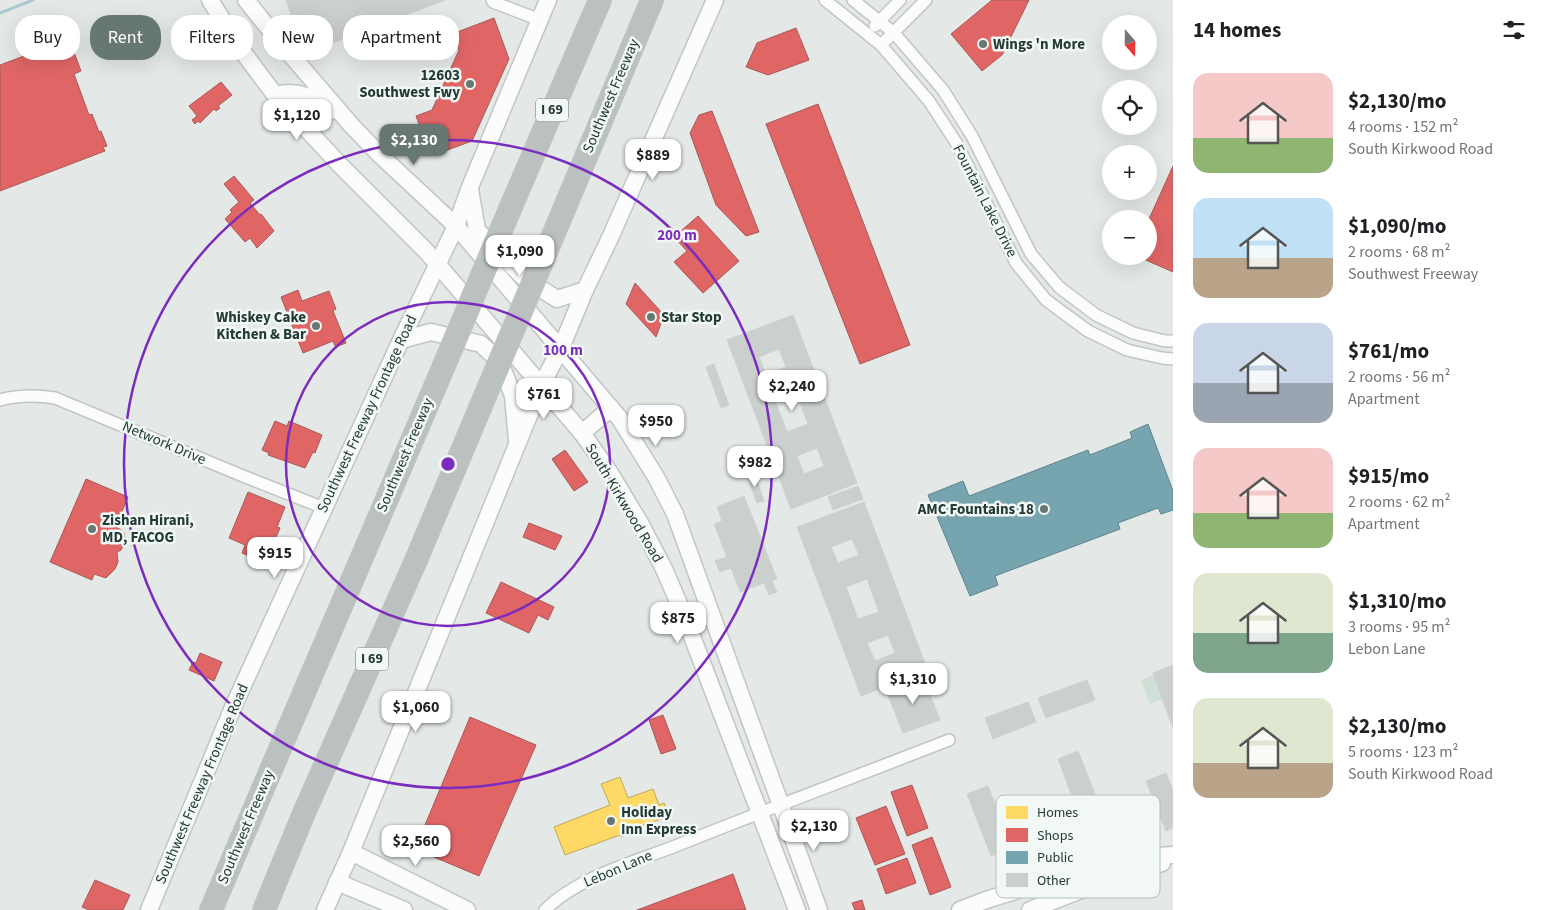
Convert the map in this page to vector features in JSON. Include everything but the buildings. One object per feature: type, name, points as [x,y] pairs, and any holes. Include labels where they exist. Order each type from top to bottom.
[{"type":"highway","name":"Southwest Freeway","points":[[211,910],[600,0]]},
{"type":"highway","name":"Southwest Freeway","points":[[264,910],[304,813],[417,558],[652,0]]},
{"type":"highway","points":[[625,65],[660,0]]},
{"type":"main road","name":"South Kirkwood Road","points":[[210,0],[219,15]]},
{"type":"main road","name":"South Kirkwood Road","points":[[246,0],[310,79],[352,126],[456,226],[561,348],[627,430],[656,477],[675,514],[819,910]]},
{"type":"main road","name":"Southwest Freeway Frontage Road","points":[[149,910],[234,705],[401,340],[456,226],[470,187],[548,0]]},
{"type":"main road","points":[[325,910],[351,852],[541,386],[561,348],[585,290],[628,199],[714,0]]},
{"type":"main road","points":[[253,52],[272,76],[279,81],[286,84],[298,84],[310,79]]},
{"type":"main road","name":"South Kirkwood Road","points":[[249,60],[275,95],[437,264],[582,433],[608,470],[640,523],[664,569],[683,613],[797,910]]},
{"type":"main road","points":[[275,95],[286,92],[305,95],[319,102],[340,122],[352,126]]},
{"type":"main road","points":[[470,187],[477,230],[524,278],[557,299],[585,290]]},
{"type":"main road","points":[[401,340],[431,332],[481,344],[500,362],[513,396],[517,443]]},
{"type":"main road","points":[[582,433],[610,408]]},
{"type":"main road","points":[[351,852],[468,910]]},
{"type":"main road","points":[[1160,856],[1173,855]]},
{"type":"main road","points":[[1160,863],[1173,859]]},
{"type":"main road","points":[[337,882],[404,910]]},
{"type":"main road","points":[[960,910],[996,897]]},
{"type":"main road","points":[[1030,910],[1061,898]]},
{"type":"street","points":[[492,0],[540,20]]},
{"type":"street","name":"Fountain Lake Drive","points":[[825,0],[881,45],[929,101],[957,144],[1016,263],[1046,300],[1088,331],[1127,350],[1173,359]]},
{"type":"street","name":"Fountain Lake Drive","points":[[853,0],[894,33],[943,90],[972,136],[1031,254],[1059,287],[1096,315],[1133,333],[1165,341],[1173,341]]},
{"type":"street","points":[[868,34],[900,0]]},
{"type":"street","points":[[881,45],[926,0]]},
{"type":"street","points":[[987,207],[1003,199]]},
{"type":"street","points":[[1088,331],[1096,315]]},
{"type":"street","name":"Network Drive","points":[[0,400],[14,396],[55,398],[324,508]]},
{"type":"street","name":"Lebon Lane","points":[[545,910],[555,899],[586,881],[780,804],[949,740]]},
{"type":"green space","points":[[1154,675],[1163,699],[1150,704],[1141,680]]},
{"type":"waterway","points":[[0,13],[33,0]]},
{"type":"place","name":"Wings 'n More","points":[[983,44]]},
{"type":"place","name":"12603 Southwest Fwy","points":[[470,84]]},
{"type":"place","name":"Star Stop","points":[[651,317]]},
{"type":"place","name":"Whiskey Cake Kitchen & Bar","points":[[316,326]]},
{"type":"place","name":"AMC Fountains 18","points":[[1044,509]]},
{"type":"place","name":"Zishan Hirani, MD, FACOG","points":[[92,529]]},
{"type":"place","name":"Holiday Inn Express","points":[[611,821]]}]
